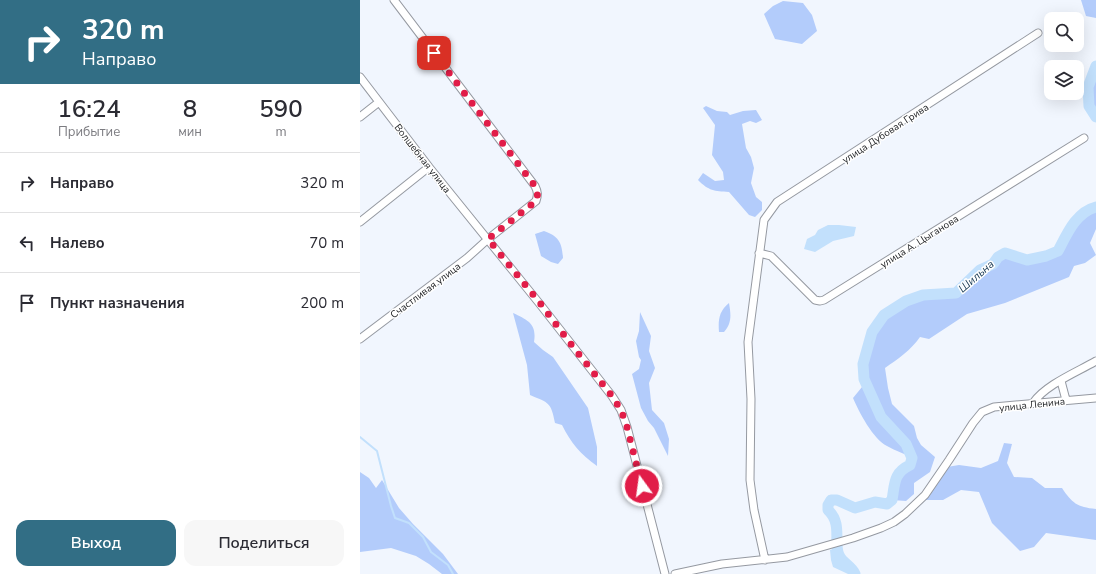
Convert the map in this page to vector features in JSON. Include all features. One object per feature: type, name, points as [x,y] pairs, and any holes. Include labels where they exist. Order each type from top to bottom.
[{"type":"street","name":"Счастливая улица","points":[[360,339],[467,258],[488,239],[536,201],[538,197],[535,186],[394,0]]},
{"type":"street","name":"улица Дубовая Грива","points":[[765,560],[754,510],[750,480],[751,399],[748,342],[764,220],[777,202],[1038,33]]},
{"type":"street","name":"Волшебная улица","points":[[360,77],[429,167],[540,303],[612,396],[621,410],[627,427],[665,574]]},
{"type":"street","points":[[360,117],[379,102]]},
{"type":"street","name":"улица А. Цыганова","points":[[759,253],[771,256],[815,300],[824,300],[1084,138]]},
{"type":"street","points":[[360,222],[429,167]]},
{"type":"street","points":[[1033,403],[1040,394],[1096,361]]},
{"type":"street","points":[[1061,381],[1066,400]]},
{"type":"street","name":"улица Ленина","points":[[675,574],[722,564],[787,557],[821,548],[882,528],[894,522],[925,495],[982,412],[994,407],[1096,398]]},
{"type":"shaded area","points":[[1081,0],[1096,0],[1096,18],[1086,16]]},
{"type":"shaded area","points":[[783,1],[803,3],[812,15],[817,31],[802,44],[775,39],[764,14],[773,6]]},
{"type":"shaded area","points":[[1096,66],[1096,117],[1089,106],[1088,87]]},
{"type":"shaded area","points":[[706,106],[717,111],[727,112],[730,115],[743,111],[756,110],[762,120],[756,123],[750,121],[742,124],[746,148],[751,157],[754,168],[751,183],[756,197],[762,202],[762,210],[755,217],[749,215],[729,192],[712,190],[698,180],[703,173],[715,181],[724,180],[723,172],[712,155],[715,125],[703,108]]},
{"type":"shaded area","points":[[1089,209],[1096,210],[1096,229],[1090,243],[1096,255],[1085,263],[1074,266],[1069,277],[1005,303],[967,314],[929,339],[920,337],[899,358],[885,368],[892,404],[914,426],[917,438],[921,445],[935,457],[930,472],[914,483],[914,494],[906,501],[892,500],[898,475],[904,468],[910,465],[912,458],[887,446],[877,438],[863,417],[853,398],[862,387],[864,379],[863,364],[872,332],[884,315],[906,301],[923,295],[956,293],[980,270],[993,264],[998,257],[1005,253],[1027,260],[1046,256],[1058,251],[1070,227]]},
{"type":"shaded area","points":[[828,225],[856,227],[854,236],[833,241],[815,252],[804,249],[807,239],[815,235],[818,230]]},
{"type":"shaded area","points":[[544,231],[553,235],[561,244],[563,258],[558,264],[541,256],[535,234]]},
{"type":"shaded area","points":[[729,303],[730,322],[724,332],[719,332],[721,313]]},
{"type":"shaded area","points":[[640,312],[651,336],[649,351],[655,368],[649,383],[652,410],[664,423],[669,439],[668,456],[654,428],[648,421],[641,408],[632,374],[639,369],[641,360],[636,341],[639,331]]},
{"type":"shaded area","points":[[513,313],[530,323],[534,331],[534,342],[553,357],[588,408],[597,447],[597,466],[576,448],[562,425],[555,423],[552,411],[548,404],[530,395],[527,365]]},
{"type":"shaded area","points":[[1004,443],[1012,444],[1007,463],[1014,477],[1032,478],[1045,488],[1062,488],[1072,501],[1084,507],[1096,509],[1096,540],[1046,533],[1034,547],[1020,551],[992,523],[979,492],[961,490],[943,500],[925,500],[947,467],[959,465],[981,468],[998,461]]},
{"type":"shaded area","points":[[360,472],[369,478],[376,488],[382,480],[399,508],[443,554],[458,574],[442,574],[416,556],[391,548],[360,552]]},
{"type":"shaded area","points":[[838,547],[839,557],[858,570],[860,574],[848,574],[833,567],[830,550]]},
{"type":"waterway","name":"Шильна","points":[[1096,66],[1088,87],[1089,106],[1096,117]]},
{"type":"waterway","name":"Шильна","points":[[855,574],[854,571],[840,558],[837,550],[835,521],[833,515],[828,510],[828,505],[831,500],[837,500],[855,508],[875,502],[887,504],[892,500],[898,475],[904,468],[910,465],[912,458],[906,444],[881,417],[864,379],[863,364],[872,332],[884,315],[906,301],[923,295],[956,293],[980,270],[993,264],[998,257],[1005,253],[1027,260],[1046,256],[1058,251],[1073,224],[1083,214],[1096,207]]},
{"type":"waterway","points":[[360,437],[377,451],[395,518],[409,523],[423,537],[431,552],[448,565],[453,574]]},
{"type":"route","points":[[434,53],[535,186],[538,197],[536,201],[488,239],[540,303],[612,396],[621,410],[627,427],[642,486]]}]
